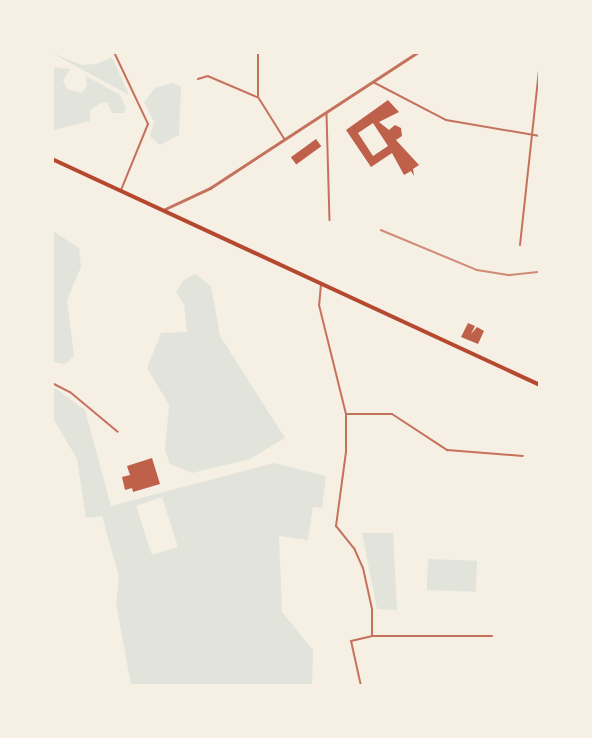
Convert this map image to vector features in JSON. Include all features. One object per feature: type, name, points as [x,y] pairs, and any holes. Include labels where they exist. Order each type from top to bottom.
[{"type":"main road","points":[[52,159],[165,209],[539,384]]},
{"type":"street","points":[[114,52],[147,120],[147,129],[121,190]]},
{"type":"street","points":[[258,52],[258,97],[285,140]]},
{"type":"street","points":[[165,209],[210,188],[418,52]]},
{"type":"street","points":[[520,245],[540,61]]},
{"type":"street","points":[[373,82],[446,120],[540,136]]},
{"type":"street","points":[[321,283],[319,305],[346,414],[346,452],[336,526],[354,549],[363,568],[372,609],[372,636]]},
{"type":"street","points":[[52,382],[70,392],[118,432]]},
{"type":"street","points":[[346,414],[392,414],[447,450],[523,456]]},
{"type":"street","points":[[361,686],[351,641],[372,636],[492,636]]},
{"type":"lane","points":[[198,79],[208,76],[258,97]]},
{"type":"lane","points":[[327,113],[330,220]]},
{"type":"shaded area","points":[[52,53],[82,65],[96,64],[112,57],[129,95]]},
{"type":"shaded area","points":[[53,67],[70,69],[63,81],[67,89],[82,93],[87,85],[86,76],[120,95],[126,108],[124,113],[112,113],[107,102],[90,110],[90,121],[54,130]]},
{"type":"shaded area","points":[[172,83],[181,86],[179,135],[160,145],[150,136],[154,122],[144,102],[155,88]]},
{"type":"shaded area","points":[[53,231],[79,248],[81,267],[67,300],[74,356],[65,364],[53,362]]},
{"type":"shaded area","points":[[195,274],[211,286],[220,336],[285,438],[250,459],[192,473],[170,464],[165,450],[169,405],[147,368],[161,333],[187,332],[184,304],[176,292],[184,280]]},
{"type":"shaded area","points":[[52,386],[85,410],[111,506],[274,463],[326,476],[322,508],[313,507],[308,540],[279,536],[282,612],[313,650],[312,685],[131,685],[116,603],[119,577],[102,516],[86,518],[77,459],[53,418]],"holes":[[[162,497],[178,547],[152,555],[136,506]]]},
{"type":"shaded area","points":[[362,533],[393,533],[397,610],[377,609]]},
{"type":"shaded area","points":[[428,559],[477,561],[476,592],[427,590]]},
{"type":"building","points":[[388,100],[399,112],[379,122],[389,130],[395,125],[401,128],[402,136],[396,140],[419,165],[413,169],[414,176],[411,171],[404,175],[392,153],[371,167],[346,130]],"holes":[[[373,123],[388,146],[373,156],[358,133]]]},
{"type":"building","points":[[316,139],[321,146],[296,165],[291,157]]},
{"type":"building","points":[[468,323],[475,326],[471,334],[477,327],[484,331],[478,344],[461,337]]},
{"type":"building","points":[[152,458],[160,484],[133,492],[132,488],[125,490],[122,477],[130,475],[127,466]]},
{"type":"railway","points":[[381,230],[477,270],[510,275],[540,272]]}]
